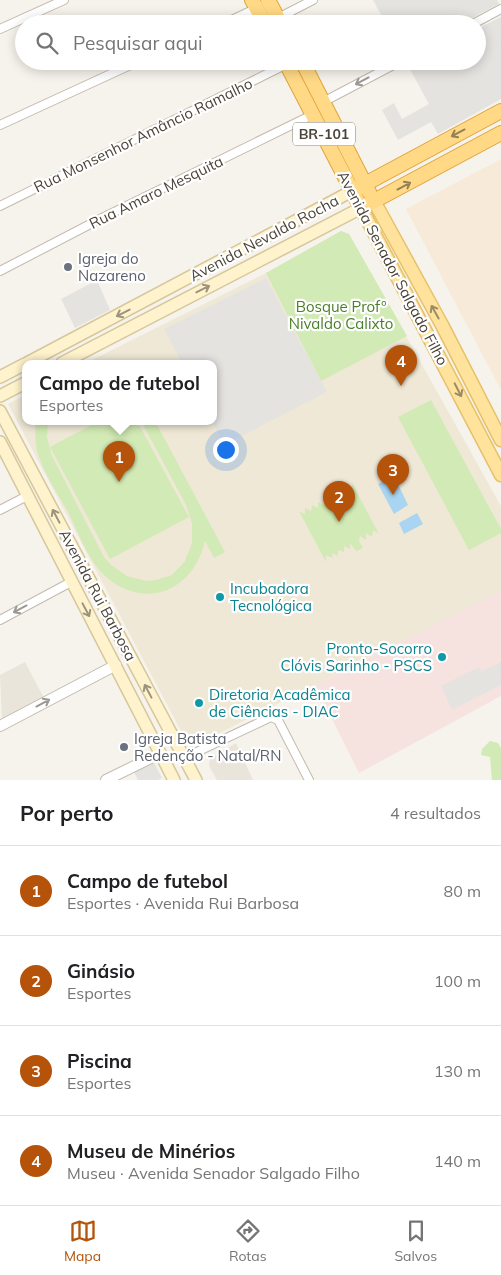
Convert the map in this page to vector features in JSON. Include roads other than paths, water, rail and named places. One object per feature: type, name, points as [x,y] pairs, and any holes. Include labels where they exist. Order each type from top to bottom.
[{"type":"highway","points":[[268,0],[277,15]]},
{"type":"highway","points":[[254,4],[260,15]]},
{"type":"highway","name":"Avenida Senador Salgado Filho","points":[[290,70],[361,208]]},
{"type":"highway","name":"Avenida Senador Salgado Filho","points":[[307,70],[374,202]]},
{"type":"highway","name":"Avenida Nevaldo Rocha","points":[[352,191],[501,111]]},
{"type":"highway","name":"Avenida Nevaldo Rocha","points":[[361,208],[501,133]]},
{"type":"main road","name":"Avenida Nevaldo Rocha","points":[[34,360],[352,191]]},
{"type":"main road","name":"Avenida Senador Salgado Filho","points":[[374,202],[501,438]]},
{"type":"main road","name":"Avenida Nevaldo Rocha","points":[[68,360],[361,208]]},
{"type":"main road","name":"Avenida Senador Salgado Filho","points":[[361,208],[444,363],[501,475]]},
{"type":"main road","points":[[444,363],[446,354],[450,352],[458,355]]},
{"type":"main road","name":"Avenida Nevaldo Rocha","points":[[0,377],[22,366]]},
{"type":"main road","points":[[0,396],[22,385]]},
{"type":"main road","name":"Avenida Rui Barbosa","points":[[0,411],[196,780]]},
{"type":"main road","name":"Avenida Rui Barbosa","points":[[0,442],[174,780]]},
{"type":"main road","points":[[55,551],[72,546]]},
{"type":"main road","points":[[64,569],[73,564],[81,565]]},
{"type":"main road","points":[[147,725],[164,720]]},
{"type":"street","points":[[31,15],[64,0]]},
{"type":"street","points":[[289,15],[313,0]]},
{"type":"street","points":[[236,15],[254,4]]},
{"type":"street","points":[[486,17],[501,9]]},
{"type":"street","points":[[0,29],[15,22]]},
{"type":"street","points":[[0,125],[120,70]]},
{"type":"street","name":"Rua Monsenhor Amâncio Ramalho","points":[[0,206],[272,70]]},
{"type":"street","points":[[323,102],[384,70]]},
{"type":"street","name":"Rua Amaro Mesquita","points":[[0,271],[110,214],[314,114]]},
{"type":"street","points":[[0,510],[28,496]]},
{"type":"street","points":[[0,620],[71,582]]},
{"type":"street","points":[[0,726],[116,665]]},
{"type":"street","points":[[184,758],[271,716],[278,720],[309,780]]},
{"type":"street","points":[[106,780],[160,753]]},
{"type":"water","points":[[394,476],[408,505],[394,514],[378,484]]},
{"type":"water","points":[[417,513],[423,524],[404,534],[399,523]]},
{"type":"place","name":"Igreja do Nazareno","points":[[68,267]]},
{"type":"place","name":"Museu de Minérios","points":[[401,386]]},
{"type":"place","name":"Campo de futebol","points":[[119,482]]},
{"type":"place","name":"Piscina","points":[[393,495]]},
{"type":"place","name":"Ginásio","points":[[339,522]]},
{"type":"place","name":"Incubadora Tecnológica","points":[[220,597]]},
{"type":"place","name":"Pronto-Socorro Clóvis Sarinho - PSCS","points":[[442,657]]},
{"type":"place","name":"Diretoria Acadêmica de Ciências - DIAC","points":[[199,703]]},
{"type":"place","name":"Igreja Batista Redenção - Natal/RN","points":[[124,747]]},
{"type":"park label","name":"Bosque Profº Nivaldo Calixto","points":[[341,314]]}]
